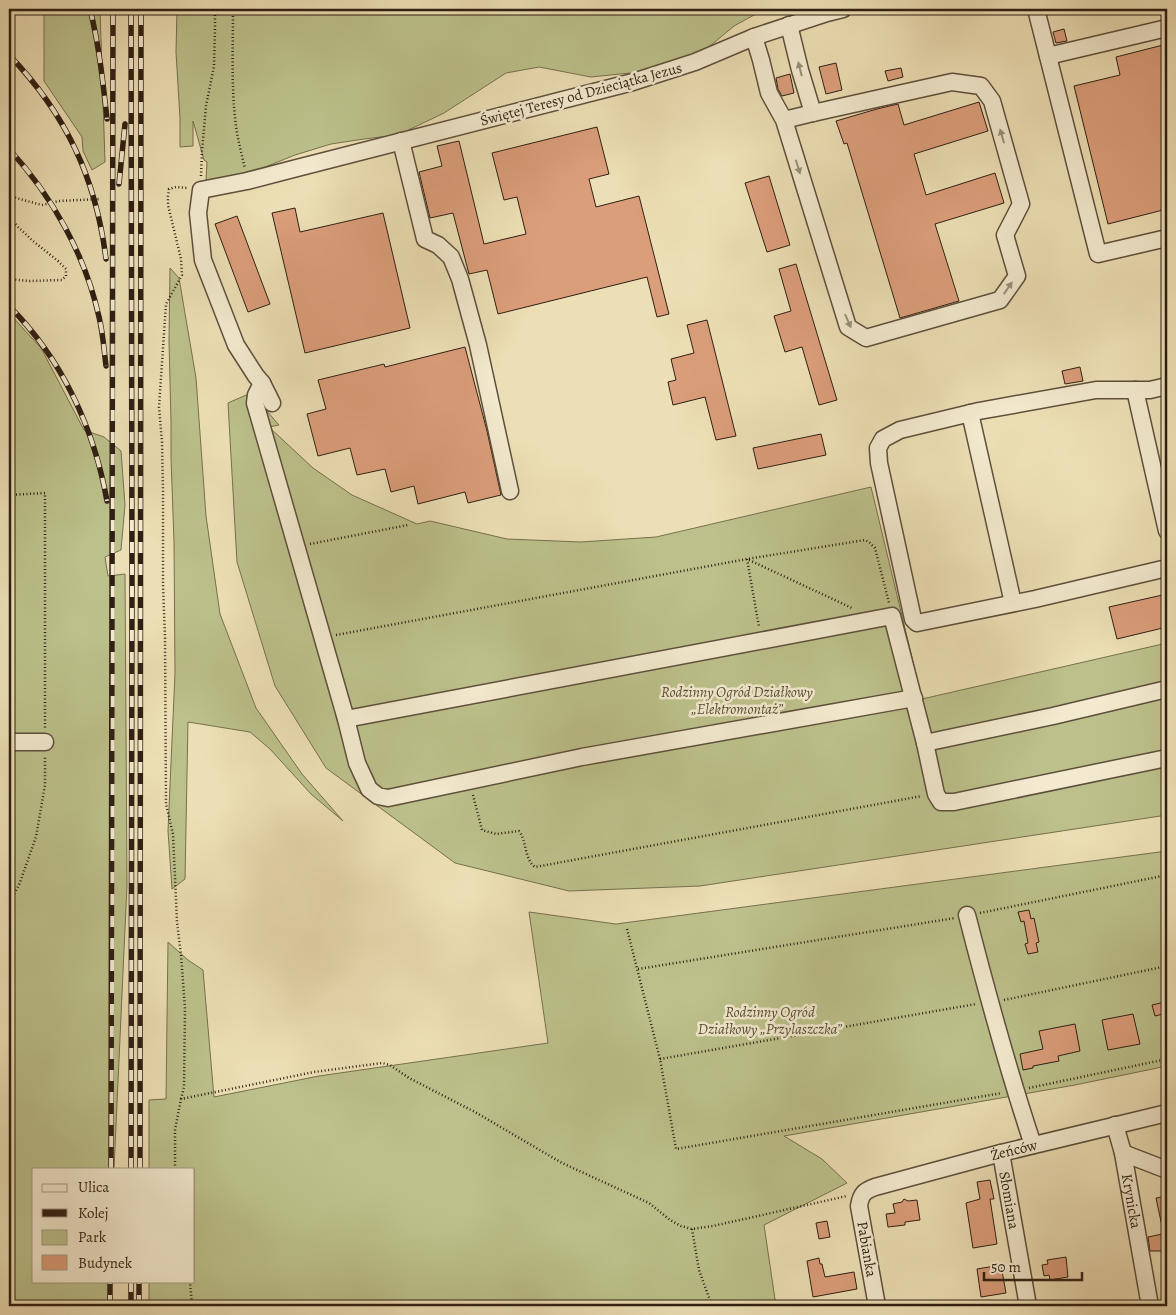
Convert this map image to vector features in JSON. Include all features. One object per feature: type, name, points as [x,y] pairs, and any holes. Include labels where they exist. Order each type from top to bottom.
[{"type":"street","name":"Świętej Teresy od Dzieciątka Jezus","points":[[201,190],[248,180],[633,82],[695,62],[754,37],[843,9]]},
{"type":"street","points":[[1036,9],[1098,254],[1167,238]]},
{"type":"street","points":[[789,25],[813,112]]},
{"type":"street","points":[[1048,56],[1167,28]]},
{"type":"street","points":[[754,37],[769,93],[784,120],[848,327],[866,338],[1000,300],[1017,276],[1005,235],[1021,204],[992,101],[981,86],[952,82],[784,120]]},
{"type":"street","points":[[401,141],[425,239],[438,245],[451,257],[460,278],[478,345],[510,491]]},
{"type":"street","points":[[201,190],[198,213],[203,260],[236,345],[262,383],[272,403]]},
{"type":"street","points":[[262,383],[256,395],[256,403],[296,546],[357,762],[369,789],[378,796],[388,798],[582,757],[914,698]]},
{"type":"street","points":[[1167,386],[1150,390],[1096,390],[970,413],[900,430],[883,439],[878,448],[879,463],[913,618],[918,623],[1167,568]]},
{"type":"street","points":[[1135,390],[1167,531]]},
{"type":"street","points":[[970,413],[1014,603]]},
{"type":"street","points":[[346,719],[884,618],[914,698],[936,794],[941,802],[954,802],[1167,758]]},
{"type":"street","points":[[925,743],[1053,716],[1167,689]]},
{"type":"street","points":[[9,742],[45,742]]},
{"type":"street","points":[[967,916],[989,1003],[1033,1145]]},
{"type":"street","name":"Żeńców","points":[[863,1193],[875,1187],[1001,1153],[1167,1113]]},
{"type":"street","name":"Krynicka","points":[[1115,1125],[1123,1153],[1150,1306]]},
{"type":"street","name":"Słomiana","points":[[1001,1153],[1028,1306]]},
{"type":"street","points":[[1123,1153],[1167,1170]]},
{"type":"street","name":"Pabianka","points":[[863,1193],[859,1206],[876,1306]]},
{"type":"path","points":[[175,1168],[176,1130],[184,1088],[185,1009],[177,922],[173,834],[166,804],[163,490],[162,442],[158,407],[166,304],[182,275],[181,259],[168,205],[169,189],[176,187],[201,190],[206,106],[214,66],[215,9]]},
{"type":"path","points":[[233,9],[232,79],[234,106],[236,128],[248,180]]},
{"type":"path","points":[[9,194],[16,198],[42,205],[59,201],[101,199]]},
{"type":"path","points":[[9,216],[18,228],[66,269],[66,276],[62,280],[50,281],[9,279]]},
{"type":"path","points":[[9,495],[45,493],[45,785],[36,837],[19,885],[9,903]]},
{"type":"path","points":[[296,546],[408,525]]},
{"type":"path","points":[[322,637],[748,559],[865,540],[870,542],[874,548],[884,618]]},
{"type":"path","points":[[748,559],[884,618]]},
{"type":"path","points":[[748,559],[761,641]]},
{"type":"path","points":[[469,780],[482,830],[496,834],[519,830],[523,835],[530,864],[535,867],[936,794]]},
{"type":"path","points":[[638,969],[967,916],[1167,875]]},
{"type":"path","points":[[627,929],[660,1059],[676,1149],[1015,1091],[1167,1059]]},
{"type":"path","points":[[660,1059],[973,1004],[989,1003],[1167,966]]},
{"type":"path","points":[[181,1099],[314,1072],[382,1063],[390,1065],[409,1078],[475,1112],[562,1162],[649,1203],[670,1220],[692,1229],[863,1193]]},
{"type":"path","points":[[692,1229],[699,1270],[712,1306]]},
{"type":"path","points":[[190,1282],[192,1306]]},
{"type":"green space","points":[[44,9],[100,9],[105,162],[92,170],[83,151],[82,137],[44,81]]},
{"type":"green space","points":[[177,9],[765,9],[734,26],[704,51],[640,72],[591,77],[539,67],[506,73],[444,113],[398,135],[331,144],[295,155],[233,180],[206,181],[207,162],[204,160],[193,121],[193,146],[180,147],[176,52]]},
{"type":"green space","points":[[170,268],[179,278],[196,378],[206,516],[220,614],[256,708],[302,774],[343,821],[311,794],[270,749],[250,732],[188,722],[185,879],[172,889],[168,831],[175,673],[169,340]]},
{"type":"green space","points":[[9,313],[41,348],[84,430],[104,437],[121,451],[125,505],[121,550],[105,557],[108,576],[125,574],[127,885],[114,1168],[32,1168],[32,1282],[109,1282],[108,1306],[9,1306]]},
{"type":"green space","name":"Rodzinny Ogród Działkowy „Elektromontaż”","points":[[253,392],[279,425],[269,427],[313,468],[352,495],[417,524],[430,521],[507,539],[581,542],[656,537],[871,487],[922,699],[1167,643],[1167,815],[700,886],[569,891],[455,863],[326,768],[275,686],[237,562],[228,403]]},
{"type":"green space","name":"Rodzinny Ogród Działkowy „Przylaszczka”","points":[[1167,851],[1167,1066],[1075,1085],[784,1136],[822,1159],[847,1183],[764,1225],[776,1306],[149,1306],[149,1282],[195,1282],[195,1168],[149,1168],[149,1100],[166,1099],[168,942],[188,960],[203,970],[214,1097],[319,1076],[548,1043],[529,912],[616,924]]},
{"type":"building","points":[[1064,29],[1067,41],[1056,43],[1053,32]]},
{"type":"building","points":[[1167,44],[1167,209],[1108,224],[1074,86],[1120,75],[1116,57]]},
{"type":"building","points":[[836,63],[842,90],[826,94],[819,67]]},
{"type":"building","points":[[901,68],[903,77],[888,81],[885,71]]},
{"type":"building","points":[[790,74],[794,93],[782,96],[778,89],[776,78]]},
{"type":"building","points":[[979,102],[988,131],[914,154],[926,195],[995,173],[1004,203],[935,224],[959,301],[900,318],[847,143],[844,144],[836,121],[898,104],[904,125]]},
{"type":"building","points":[[597,127],[609,174],[589,179],[596,207],[639,196],[669,314],[657,317],[647,277],[498,314],[487,270],[469,274],[453,213],[430,218],[419,172],[442,166],[437,146],[459,141],[484,244],[526,234],[517,197],[504,200],[492,153]]},
{"type":"building","points":[[769,176],[790,245],[767,252],[745,183]]},
{"type":"building","points":[[295,208],[300,232],[383,213],[410,328],[305,353],[272,213]]},
{"type":"building","points":[[237,216],[270,304],[248,312],[215,224]]},
{"type":"building","points":[[796,264],[837,400],[819,405],[802,347],[785,352],[774,316],[791,311],[779,269]]},
{"type":"building","points":[[707,320],[736,436],[716,440],[705,397],[673,405],[668,382],[676,380],[671,359],[694,353],[687,325]]},
{"type":"building","points":[[465,347],[487,431],[501,495],[468,503],[465,492],[418,504],[414,486],[391,492],[385,469],[357,475],[350,448],[318,456],[307,414],[326,409],[318,380],[384,364],[385,367]]},
{"type":"building","points":[[1080,367],[1083,381],[1065,384],[1062,371]]},
{"type":"building","points":[[821,434],[826,455],[758,469],[753,448]]},
{"type":"building","points":[[1167,594],[1167,627],[1117,639],[1109,607]]},
{"type":"building","points":[[1029,910],[1031,919],[1034,918],[1039,942],[1036,943],[1038,952],[1028,954],[1025,944],[1028,943],[1024,921],[1021,922],[1018,912]]},
{"type":"building","points":[[1165,1002],[1167,1013],[1155,1016],[1152,1005]]},
{"type":"building","points":[[1133,1014],[1140,1044],[1108,1050],[1102,1020]]},
{"type":"building","points":[[1075,1024],[1080,1051],[1058,1056],[1059,1061],[1023,1070],[1020,1054],[1043,1049],[1039,1031]]},
{"type":"building","points":[[990,1180],[994,1199],[990,1199],[997,1244],[973,1248],[966,1203],[980,1199],[977,1182]]},
{"type":"building","points":[[1167,1196],[1167,1231],[1163,1231],[1156,1198]]},
{"type":"building","points":[[904,1199],[908,1201],[917,1200],[920,1220],[905,1222],[905,1225],[888,1227],[886,1214],[895,1213],[893,1204],[902,1202]]},
{"type":"building","points":[[827,1221],[830,1237],[819,1239],[816,1223]]},
{"type":"building","points":[[1167,1233],[1167,1251],[1150,1251],[1148,1237]]},
{"type":"building","points":[[1066,1257],[1068,1277],[1050,1280],[1049,1275],[1044,1276],[1042,1265],[1048,1264],[1047,1260]]},
{"type":"building","points":[[819,1258],[825,1277],[854,1272],[857,1289],[813,1297],[807,1261]]},
{"type":"building","points":[[1001,1265],[1006,1293],[981,1297],[977,1269]]},
{"type":"railway","points":[[90,9],[98,50],[107,119]]},
{"type":"railway","points":[[111,1168],[113,9]]},
{"type":"railway","points":[[131,9],[131,1168]]},
{"type":"railway","points":[[140,1168],[141,9]]},
{"type":"railway","points":[[9,55],[47,100],[75,149],[95,201],[106,259]]},
{"type":"railway","points":[[119,184],[125,124]]},
{"type":"railway","points":[[9,149],[25,167],[53,206],[76,249],[93,294],[99,317],[106,366]]},
{"type":"railway","points":[[9,306],[45,349],[73,396],[94,447],[107,501]]},
{"type":"railway","points":[[110,1282],[110,1306]]},
{"type":"railway","points":[[131,1282],[131,1306]]},
{"type":"railway","points":[[139,1282],[139,1306]]}]
